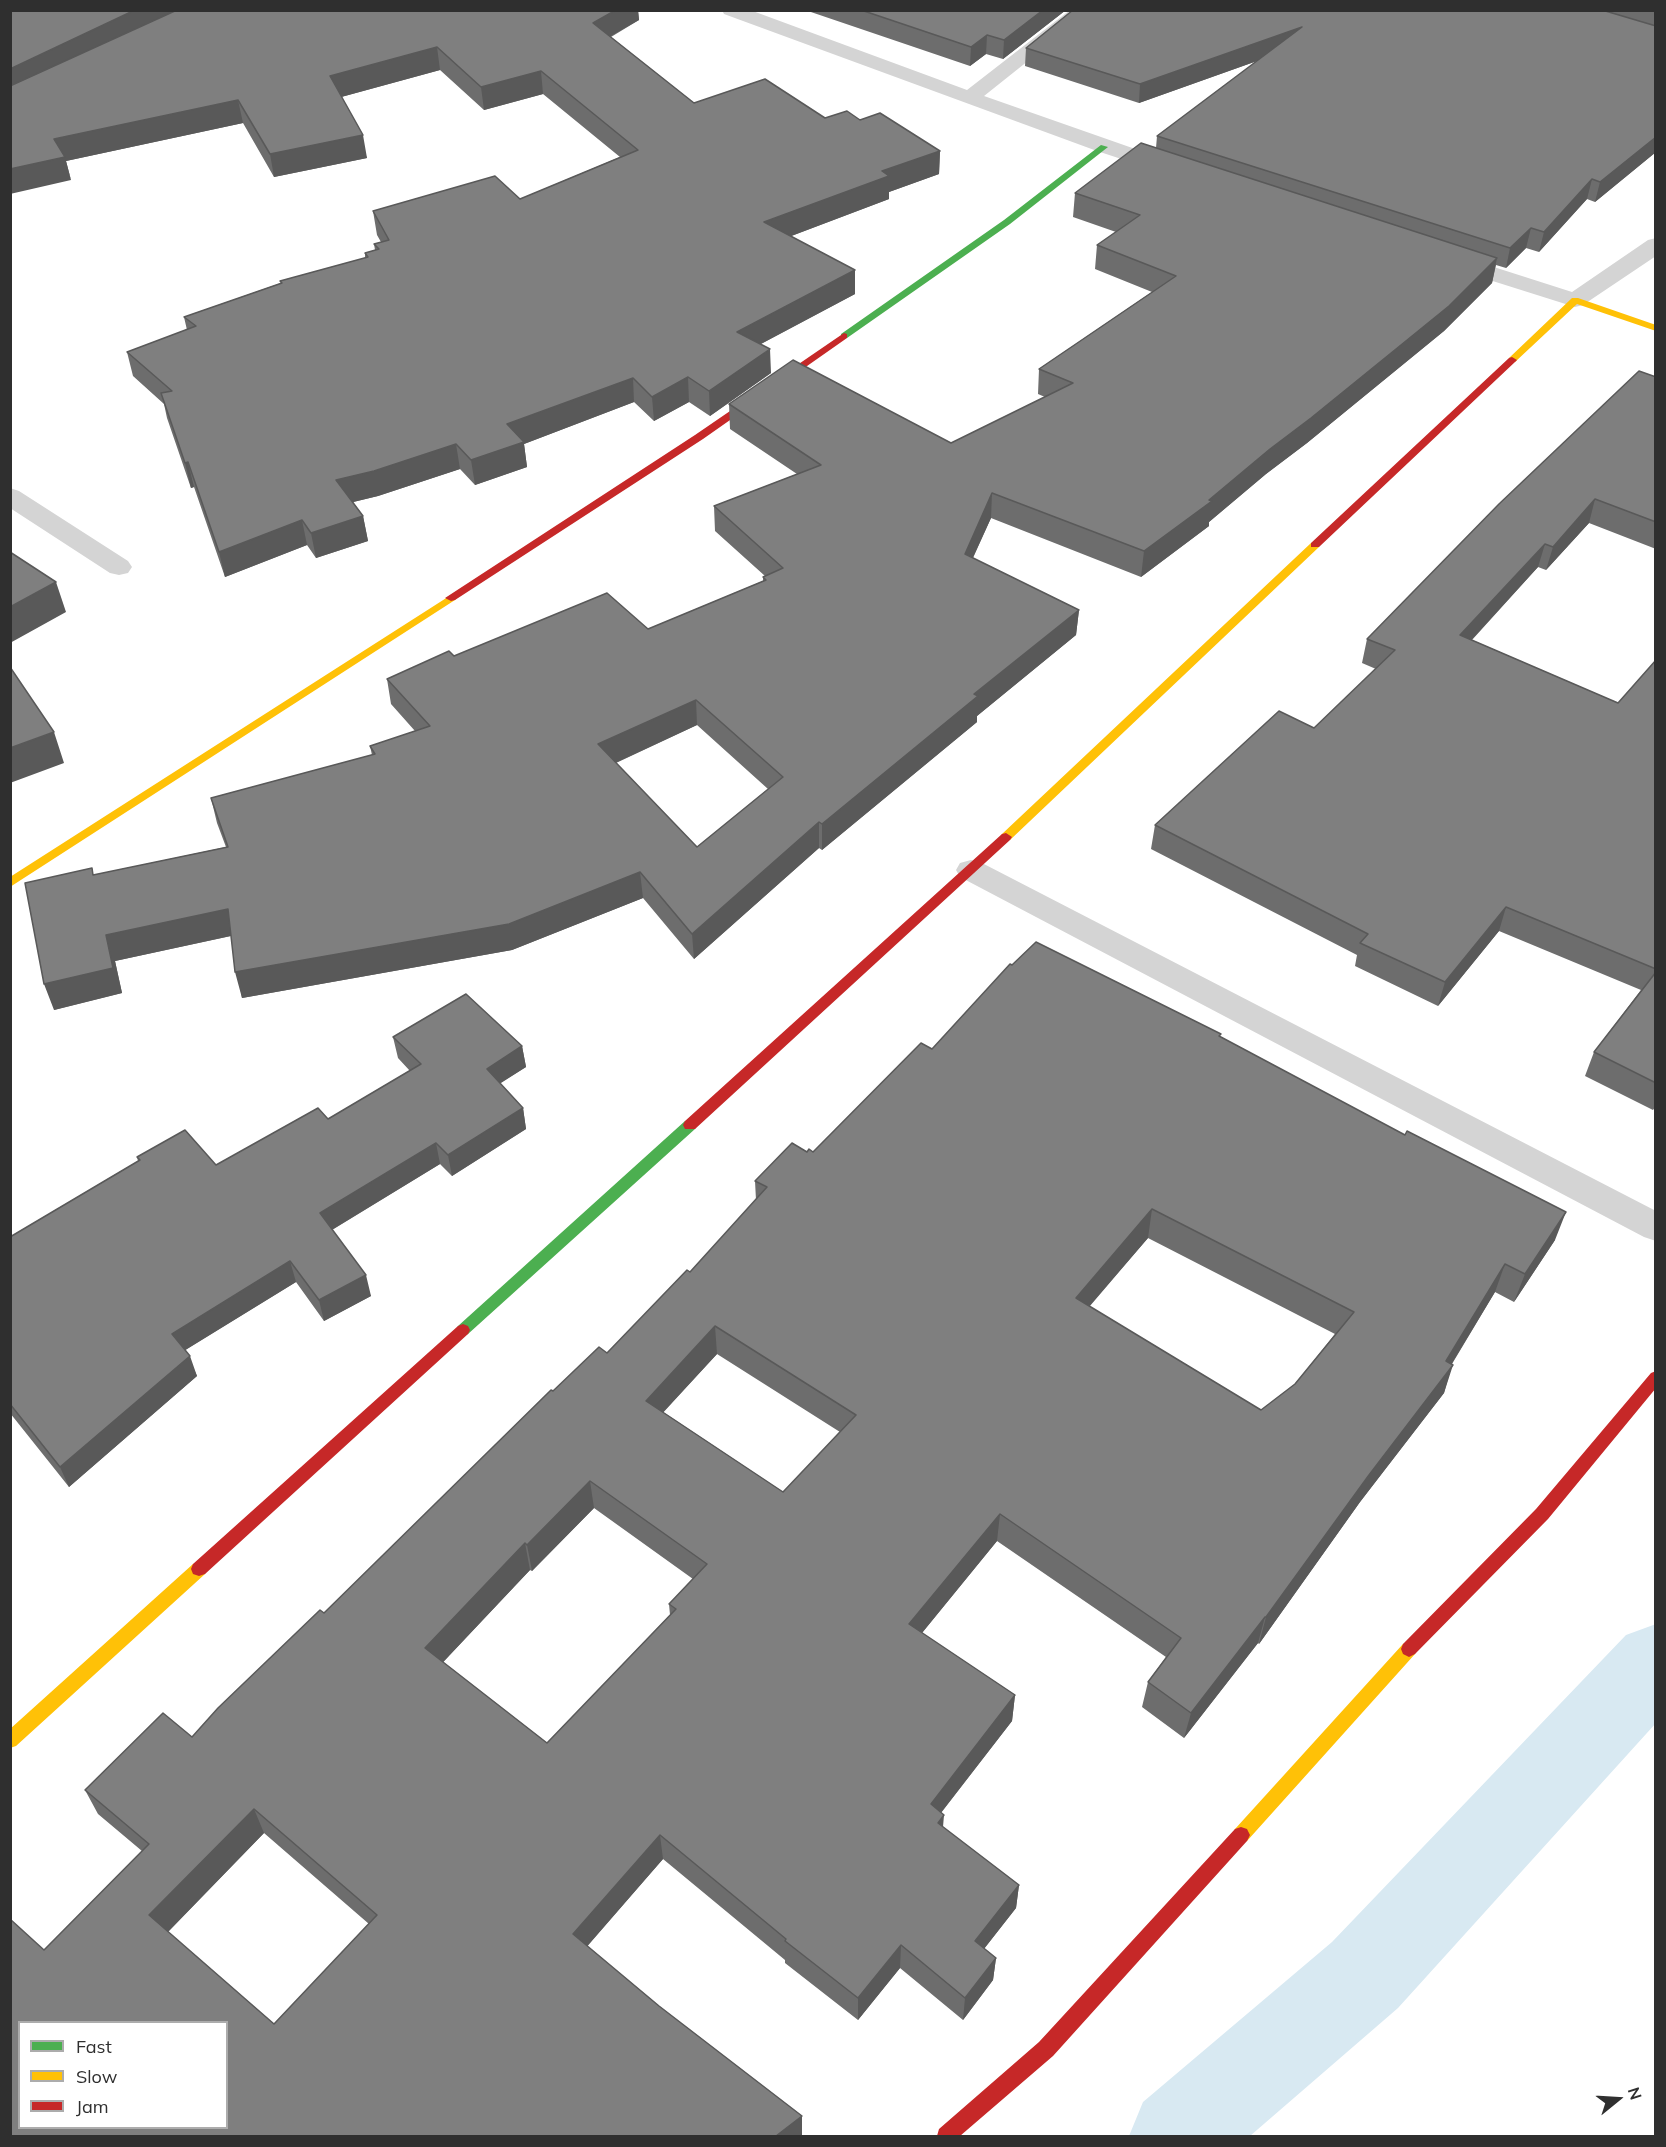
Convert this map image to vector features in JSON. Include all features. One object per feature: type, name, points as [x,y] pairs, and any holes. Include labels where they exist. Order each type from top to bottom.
[{"type":"street","points":[[731,10],[1104,147],[1194,176]]},
{"type":"street","points":[[768,23],[789,10]]},
{"type":"street","points":[[970,97],[1083,10]]},
{"type":"street","points":[[10,883],[699,436],[1007,222],[1104,147]]},
{"type":"street","points":[[10,1740],[971,870],[1575,300],[1656,245]]},
{"type":"street","points":[[1430,253],[1656,328]]},
{"type":"street","points":[[10,496],[119,567]]},
{"type":"street","points":[[971,870],[1656,1227]]},
{"type":"street","points":[[946,2136],[1046,2049],[1423,1634],[1542,1514],[1656,1377]]},
{"type":"building","points":[[10,10],[135,10],[10,69]]},
{"type":"building","points":[[177,10],[616,10],[593,23],[694,103],[765,79],[825,118],[847,111],[860,120],[880,113],[940,151],[882,171],[889,176],[764,222],[855,270],[737,332],[770,349],[709,391],[688,377],[652,397],[633,378],[507,424],[524,442],[471,460],[456,444],[374,471],[336,480],[363,516],[311,533],[302,520],[219,552],[161,393],[172,391],[127,352],[196,326],[184,317],[282,283],[280,281],[368,257],[365,253],[379,249],[374,244],[389,240],[373,211],[495,176],[520,199],[638,150],[541,71],[481,87],[437,47],[330,76],[363,135],[270,154],[238,100],[54,139],[65,157],[10,169],[10,86]]},
{"type":"building","points":[[861,10],[1043,10],[1004,40],[987,35],[971,47]]},
{"type":"building","points":[[1073,10],[1602,10],[1656,26],[1656,137],[1600,182],[1592,179],[1544,232],[1531,228],[1510,248],[1157,136],[1302,27],[1140,84],[1026,48]]},
{"type":"building","points":[[1141,143],[1497,258],[1449,306],[1270,449],[1209,500],[1212,501],[1144,551],[992,493],[965,554],[1079,610],[974,694],[978,696],[822,824],[819,822],[692,934],[640,872],[509,924],[235,972],[228,909],[106,935],[113,968],[44,984],[25,883],[92,868],[93,875],[228,847],[211,798],[375,754],[370,746],[430,726],[387,679],[449,651],[454,656],[607,593],[648,629],[766,580],[763,577],[783,568],[714,506],[821,465],[729,404],[793,360],[951,443],[1073,383],[1039,369],[1176,276],[1097,245],[1140,215],[1075,193]],"holes":[[[696,700],[783,777],[697,847],[598,744]]]},
{"type":"building","points":[[1639,371],[1656,377],[1656,522],[1595,499],[1553,547],[1545,544],[1460,635],[1618,703],[1656,660],[1656,969],[1506,907],[1445,982],[1360,943],[1368,934],[1155,825],[1279,711],[1314,728],[1395,650],[1367,639],[1499,504]]},
{"type":"building","points":[[10,552],[56,582],[10,607]]},
{"type":"building","points":[[10,667],[54,732],[10,748]]},
{"type":"building","points":[[1036,942],[1221,1034],[1219,1036],[1405,1135],[1407,1131],[1566,1212],[1525,1274],[1505,1264],[1446,1361],[1453,1365],[1369,1475],[1266,1617],[1191,1713],[1148,1682],[1181,1638],[1000,1514],[909,1624],[1015,1695],[931,1804],[944,1815],[938,1823],[1019,1885],[975,1941],[996,1958],[965,1998],[901,1945],[858,1998],[785,1941],[786,1939],[660,1835],[573,1934],[659,2006],[802,2116],[776,2136],[10,2136],[10,1919],[44,1950],[149,1844],[85,1790],[163,1713],[192,1737],[218,1708],[320,1610],[324,1613],[551,1390],[553,1391],[599,1347],[607,1353],[687,1270],[690,1272],[767,1187],[755,1181],[792,1143],[807,1152],[809,1149],[813,1152],[921,1043],[932,1049],[1010,964],[1012,965]],"holes":[[[1152,1209],[1354,1312],[1295,1384],[1261,1410],[1076,1298]],[[715,1326],[856,1415],[783,1492],[646,1401]],[[590,1481],[707,1564],[669,1604],[676,1609],[547,1743],[425,1648],[525,1543],[527,1545]],[[254,1809],[377,1915],[274,2024],[149,1915]]]},
{"type":"building","points":[[1656,972],[1656,1083],[1594,1052]]},
{"type":"building","points":[[466,994],[522,1046],[487,1069],[523,1108],[448,1155],[436,1143],[320,1213],[366,1275],[319,1300],[290,1261],[172,1334],[190,1356],[60,1467],[10,1404],[10,1237],[140,1160],[137,1157],[185,1130],[216,1165],[318,1108],[328,1119],[421,1064],[393,1037]]},
{"type":"waterway","points":[[1177,2136],[1365,1975],[1656,1662]]},
{"type":"traffic: fast","points":[[844,336],[1007,222],[1104,147]]},
{"type":"traffic: fast","points":[[463,1330],[690,1125]]},
{"type":"traffic: slow","points":[[1512,360],[1575,300],[1656,328]]},
{"type":"traffic: slow","points":[[1006,837],[1315,545]]},
{"type":"traffic: slow","points":[[10,883],[451,598]]},
{"type":"traffic: slow","points":[[10,1740],[199,1569]]},
{"type":"traffic: slow","points":[[1241,1835],[1409,1649]]},
{"type":"traffic: jam","points":[[451,598],[699,437],[844,336]]},
{"type":"traffic: jam","points":[[1315,545],[1512,360]]},
{"type":"traffic: jam","points":[[690,1125],[1006,837]]},
{"type":"traffic: jam","points":[[199,1569],[463,1330]]},
{"type":"traffic: jam","points":[[1409,1649],[1542,1514],[1656,1377]]},
{"type":"traffic: jam","points":[[946,2136],[1046,2049],[1241,1835]]}]
